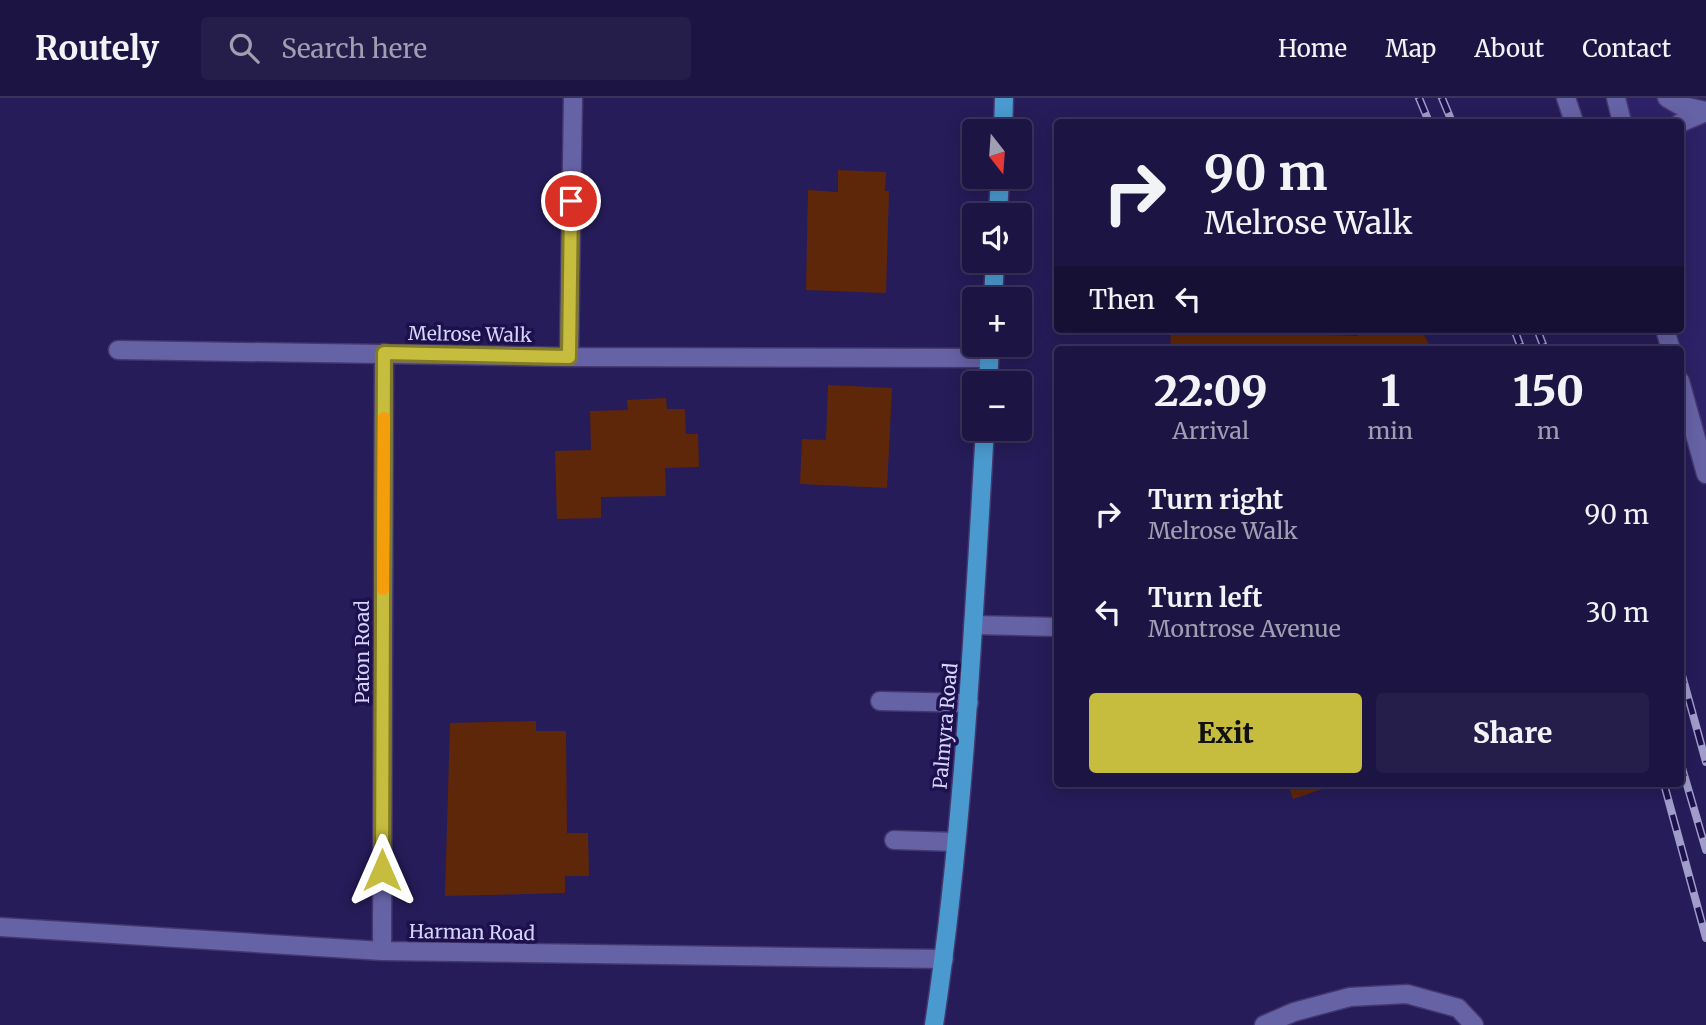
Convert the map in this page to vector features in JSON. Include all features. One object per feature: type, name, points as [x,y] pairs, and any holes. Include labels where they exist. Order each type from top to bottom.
[{"type":"main road","points":[[1003,119],[1004,98]]},
{"type":"main road","name":"Palmyra Road","points":[[934,1025],[944,959],[969,704],[984,441]]},
{"type":"street","points":[[569,357],[573,98]]},
{"type":"street","points":[[1566,98],[1573,119]]},
{"type":"street","points":[[1616,98],[1621,119]]},
{"type":"street","points":[[1667,98],[1698,117]]},
{"type":"street","name":"Melrose Walk","points":[[118,350],[569,357],[962,352]]},
{"type":"street","name":"Paton Road","points":[[382,951],[384,353]]},
{"type":"street","points":[[1684,395],[1706,474]]},
{"type":"street","points":[[973,625],[1054,627]]},
{"type":"street","points":[[880,701],[969,704]]},
{"type":"street","points":[[894,839],[956,842]]},
{"type":"street","name":"Harman Road","points":[[0,927],[382,951],[944,959]]},
{"type":"street","points":[[1264,1025],[1294,1012],[1350,998],[1407,994],[1458,1008],[1474,1025]]},
{"type":"shaded area","points":[[1616,98],[1706,98],[1706,474],[1684,395],[1684,346],[1670,346],[1666,333],[1684,333],[1684,119],[1621,119]]},
{"type":"building","points":[[838,170],[886,172],[885,191],[889,191],[886,293],[806,290],[808,190],[838,192]]},
{"type":"building","points":[[1171,333],[1357,336],[1363,333],[1423,333],[1430,346],[1170,346]]},
{"type":"building","points":[[828,385],[892,388],[887,488],[800,484],[802,439],[826,440]]},
{"type":"building","points":[[666,398],[667,409],[685,409],[686,434],[698,434],[699,467],[665,468],[666,496],[601,497],[601,518],[557,519],[555,451],[591,450],[590,411],[628,410],[627,400]]},
{"type":"building","points":[[536,721],[536,731],[566,731],[567,833],[588,833],[589,876],[565,876],[565,893],[445,896],[450,723]]},
{"type":"building","points":[[1289,787],[1328,787],[1293,799]]},
{"type":"railway","points":[[1419,98],[1428,119]]},
{"type":"railway","points":[[1442,98],[1451,119]]},
{"type":"railway","points":[[1516,333],[1520,346]]},
{"type":"railway","points":[[1539,333],[1543,346]]},
{"type":"railway","points":[[1684,682],[1706,762]]},
{"type":"railway","points":[[1684,775],[1706,850]]},
{"type":"railway","points":[[1665,787],[1706,938]]},
{"type":"slow traffic","points":[[383,589],[384,418]]},
{"type":"route","points":[[382,870],[384,353],[569,357],[571,201]]}]
